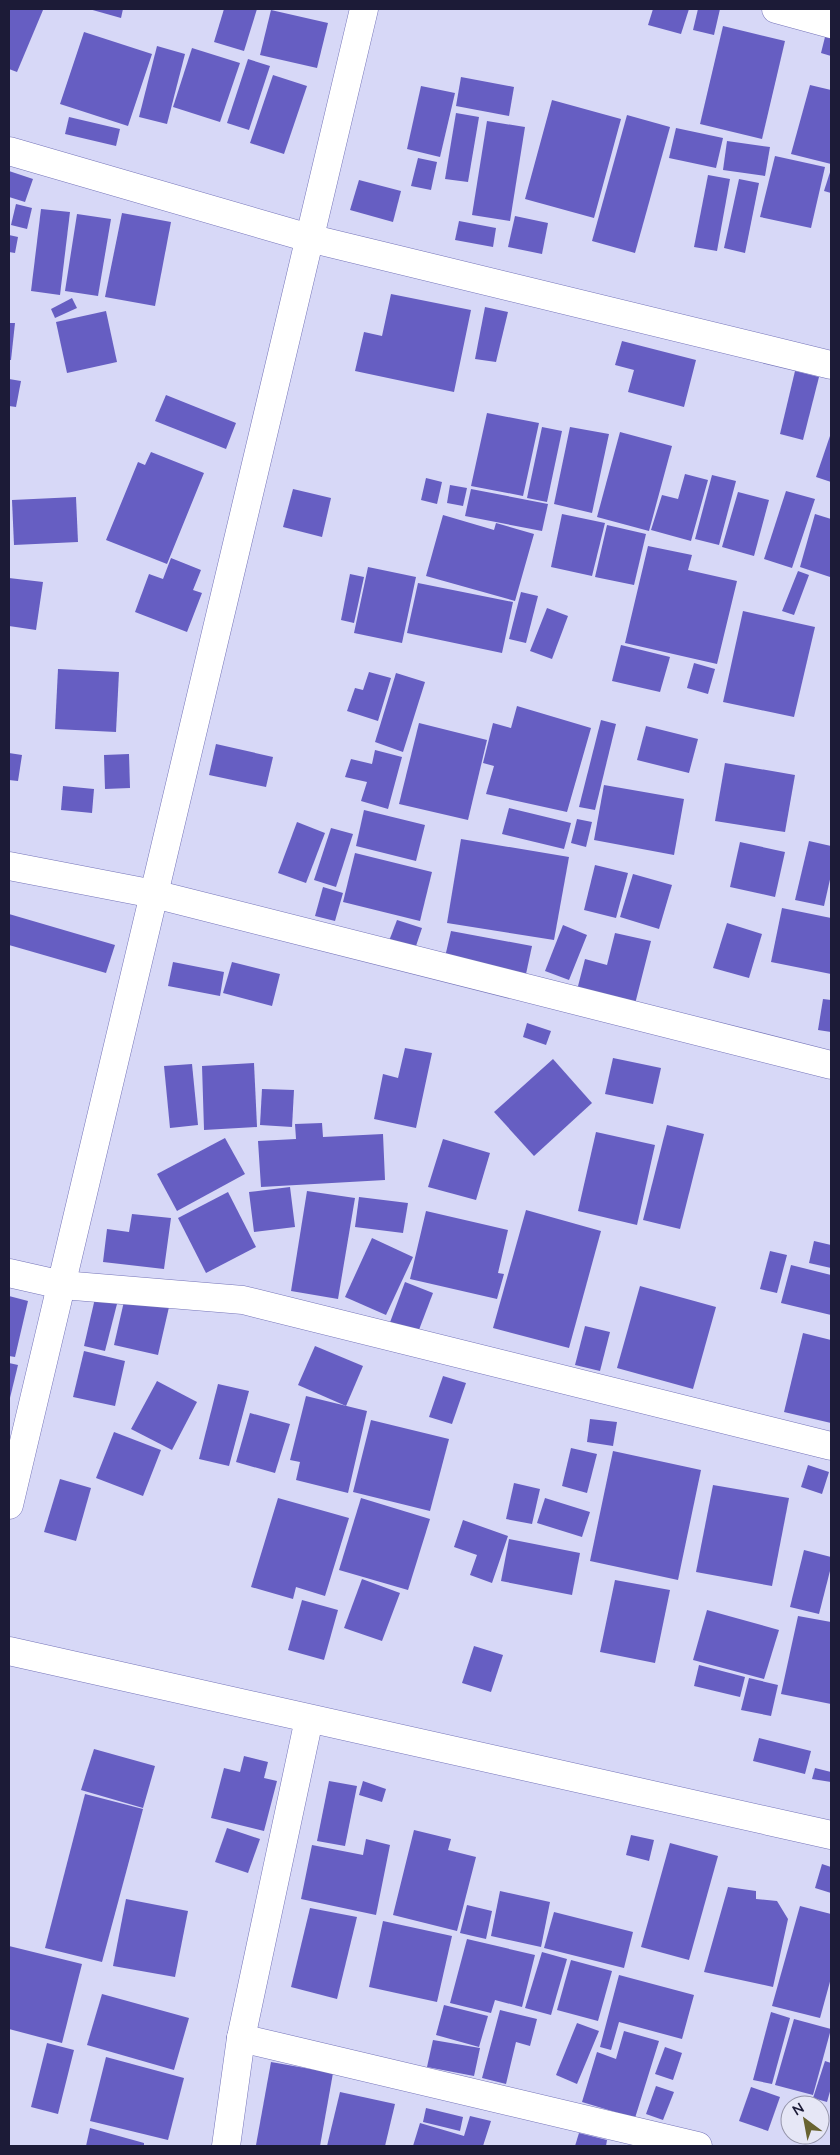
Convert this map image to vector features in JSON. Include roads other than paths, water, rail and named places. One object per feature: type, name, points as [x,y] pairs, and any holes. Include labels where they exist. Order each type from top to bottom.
[{"type":"street","points":[[9,1505],[364,9]]},
{"type":"street","points":[[776,9],[831,24]]},
{"type":"street","points":[[9,151],[309,238],[831,365]]},
{"type":"street","points":[[9,866],[154,894],[831,1065]]},
{"type":"street","points":[[9,1273],[62,1285],[243,1300],[831,1446]]},
{"type":"street","points":[[9,1651],[831,1835]]},
{"type":"street","points":[[226,2146],[241,2038],[309,1719]]},
{"type":"street","points":[[241,2038],[698,2146]]}]
